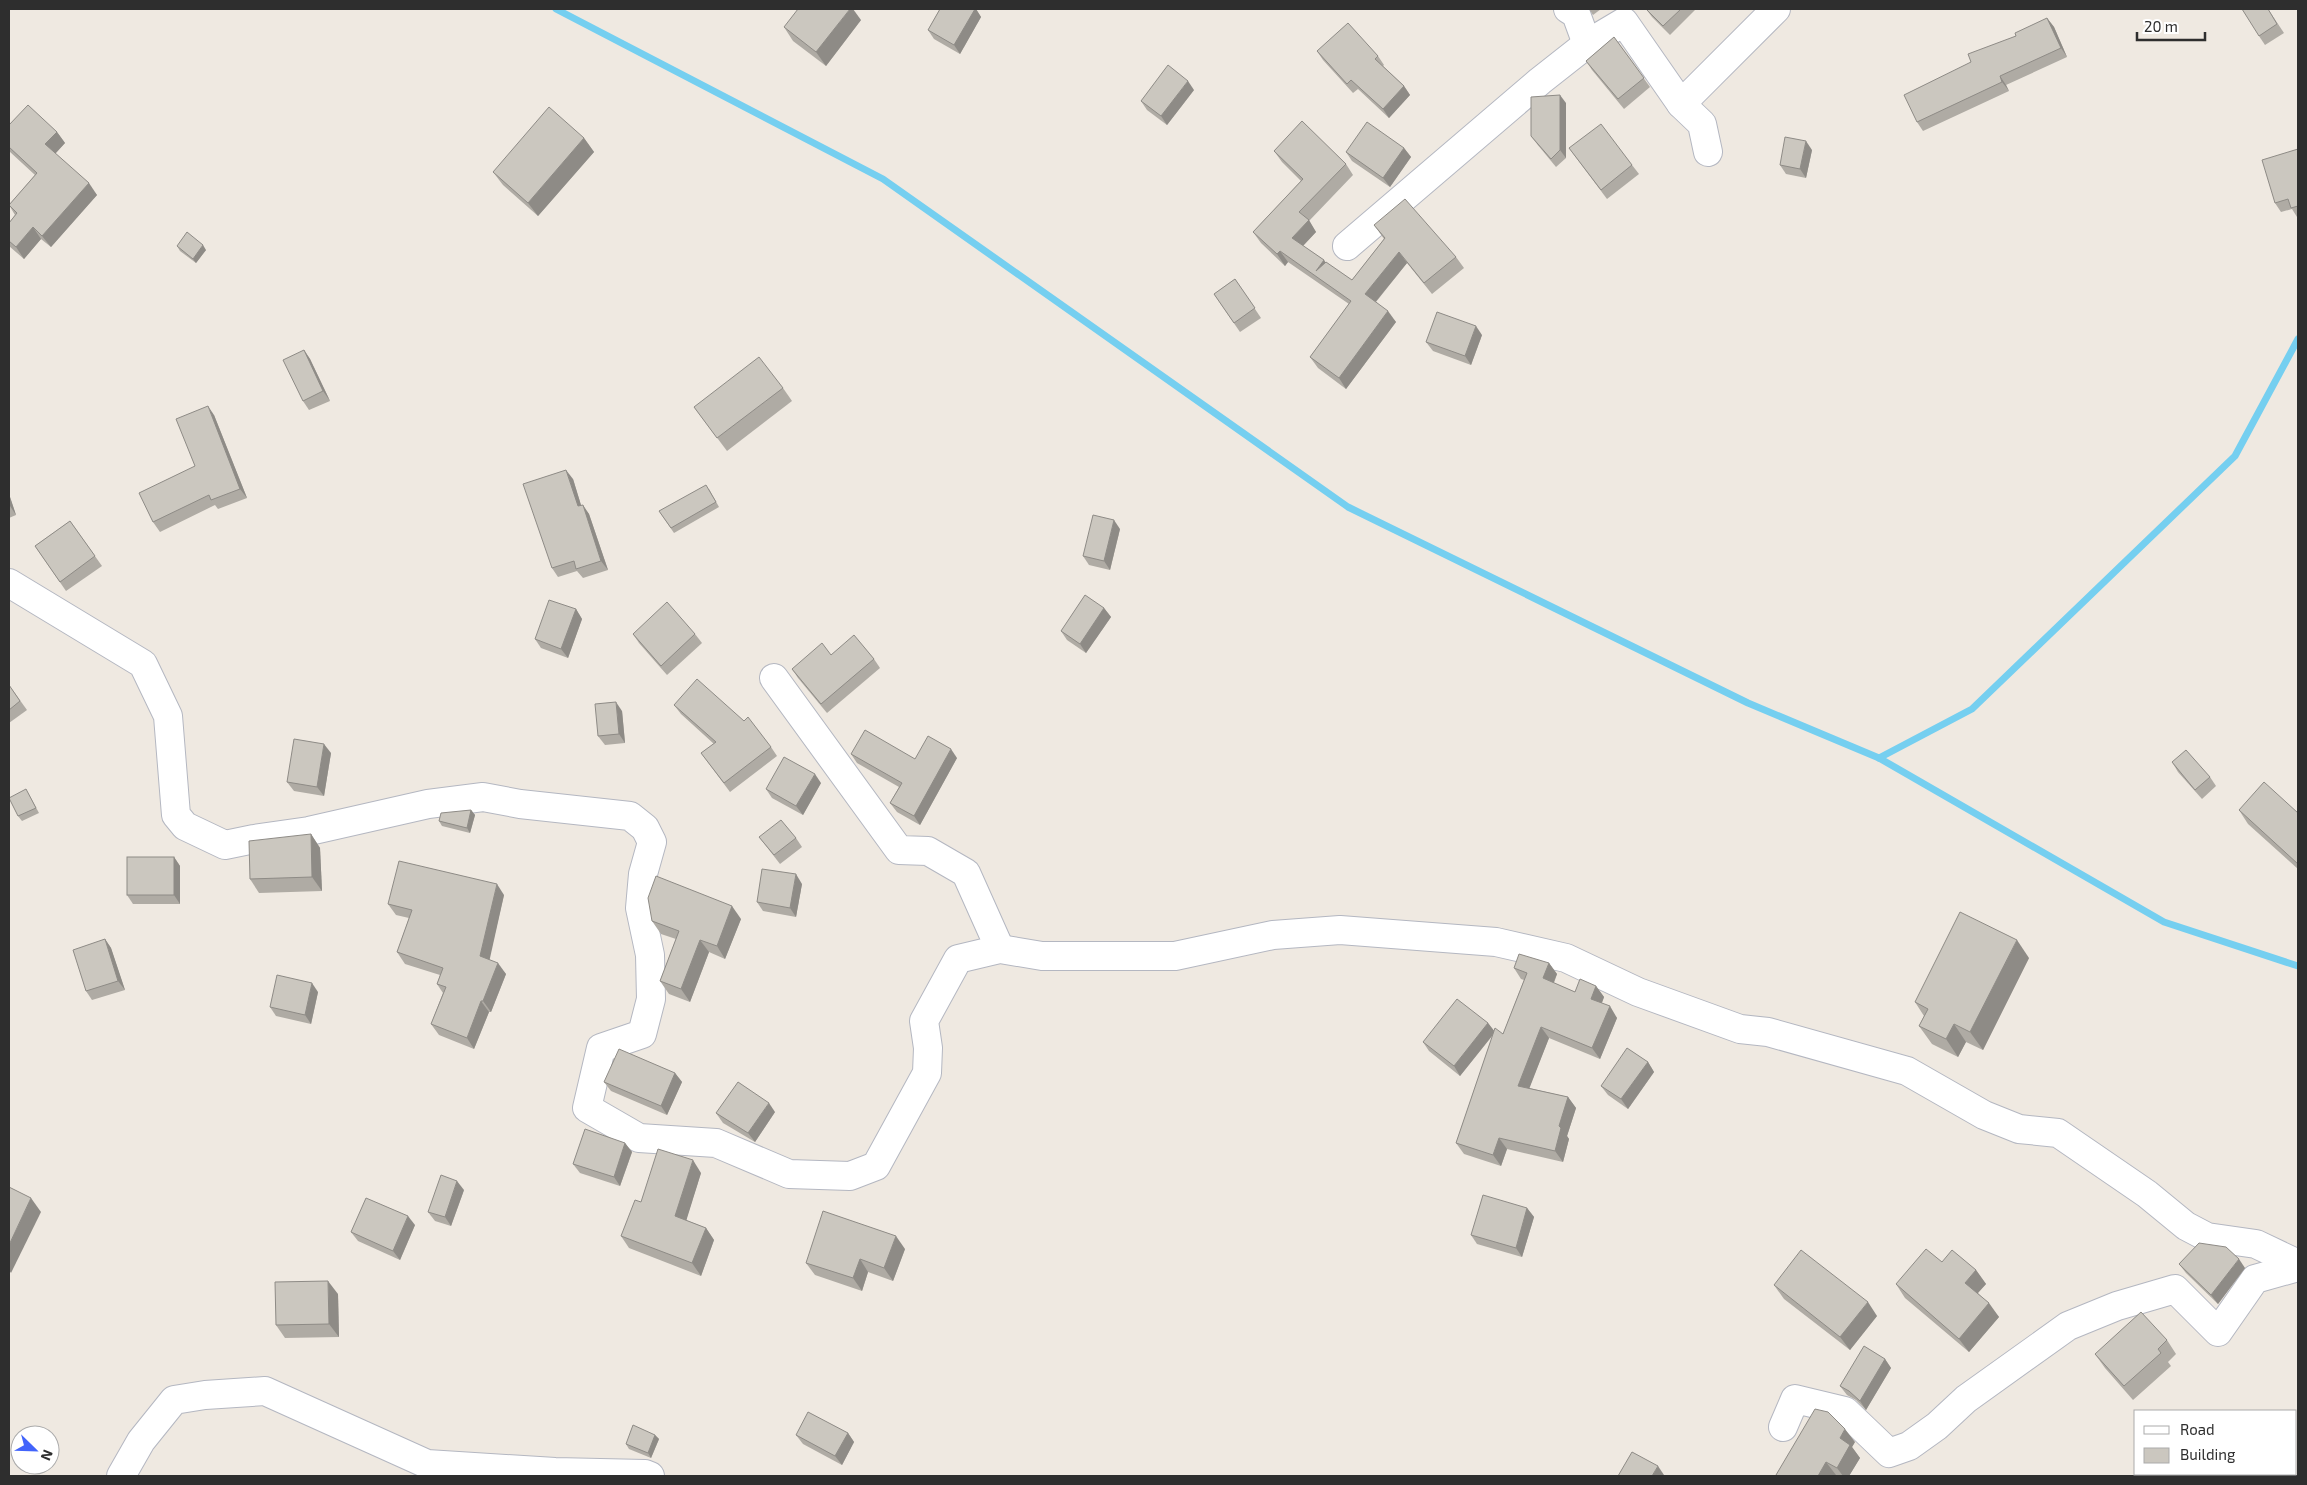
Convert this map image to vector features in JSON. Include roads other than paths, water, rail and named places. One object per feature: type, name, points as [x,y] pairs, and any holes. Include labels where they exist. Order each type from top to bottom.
[{"type":"street","points":[[1568,9],[1576,14],[1588,44]]},
{"type":"street","points":[[1681,104],[1776,9]]},
{"type":"street","points":[[1347,246],[1540,81],[1588,44],[1624,22],[1681,104],[1702,124],[1708,152]]},
{"type":"street","points":[[9,583],[143,664],[168,716],[176,815],[185,826],[225,845],[309,831],[428,804],[483,797],[520,804],[630,816],[645,828],[652,842],[643,874],[640,908],[650,955],[651,999],[642,1034],[601,1048],[587,1108],[639,1138],[716,1142],[789,1174],[850,1176],[876,1166],[927,1073],[928,1048],[924,1021],[958,959],[1000,949],[1042,956],[1175,956],[1273,935],[1340,930],[1496,942],[1566,958],[1638,992],[1740,1028],[1768,1032],[1907,1072],[1984,1115],[2019,1129],[2058,1133],[2147,1194],[2186,1226],[2207,1237],[2256,1244],[2298,1265]]},
{"type":"street","points":[[774,678],[900,850],[928,851],[966,873],[1000,949]]},
{"type":"street","points":[[1783,1427],[1795,1399],[1845,1411],[1890,1453],[1909,1446],[1937,1426],[1966,1400],[2068,1326],[2118,1306],[2174,1289],[2218,1332],[2256,1279],[2298,1265]]},
{"type":"street","points":[[121,1476],[142,1441],[174,1400],[205,1395],[265,1390],[427,1464],[645,1474],[650,1476]]},
{"type":"waterway","points":[[556,9],[883,179],[1348,507],[1748,703],[1879,758],[2164,922],[2298,966]]},
{"type":"waterway","points":[[1879,758],[1972,709],[2235,456],[2298,339]]}]
